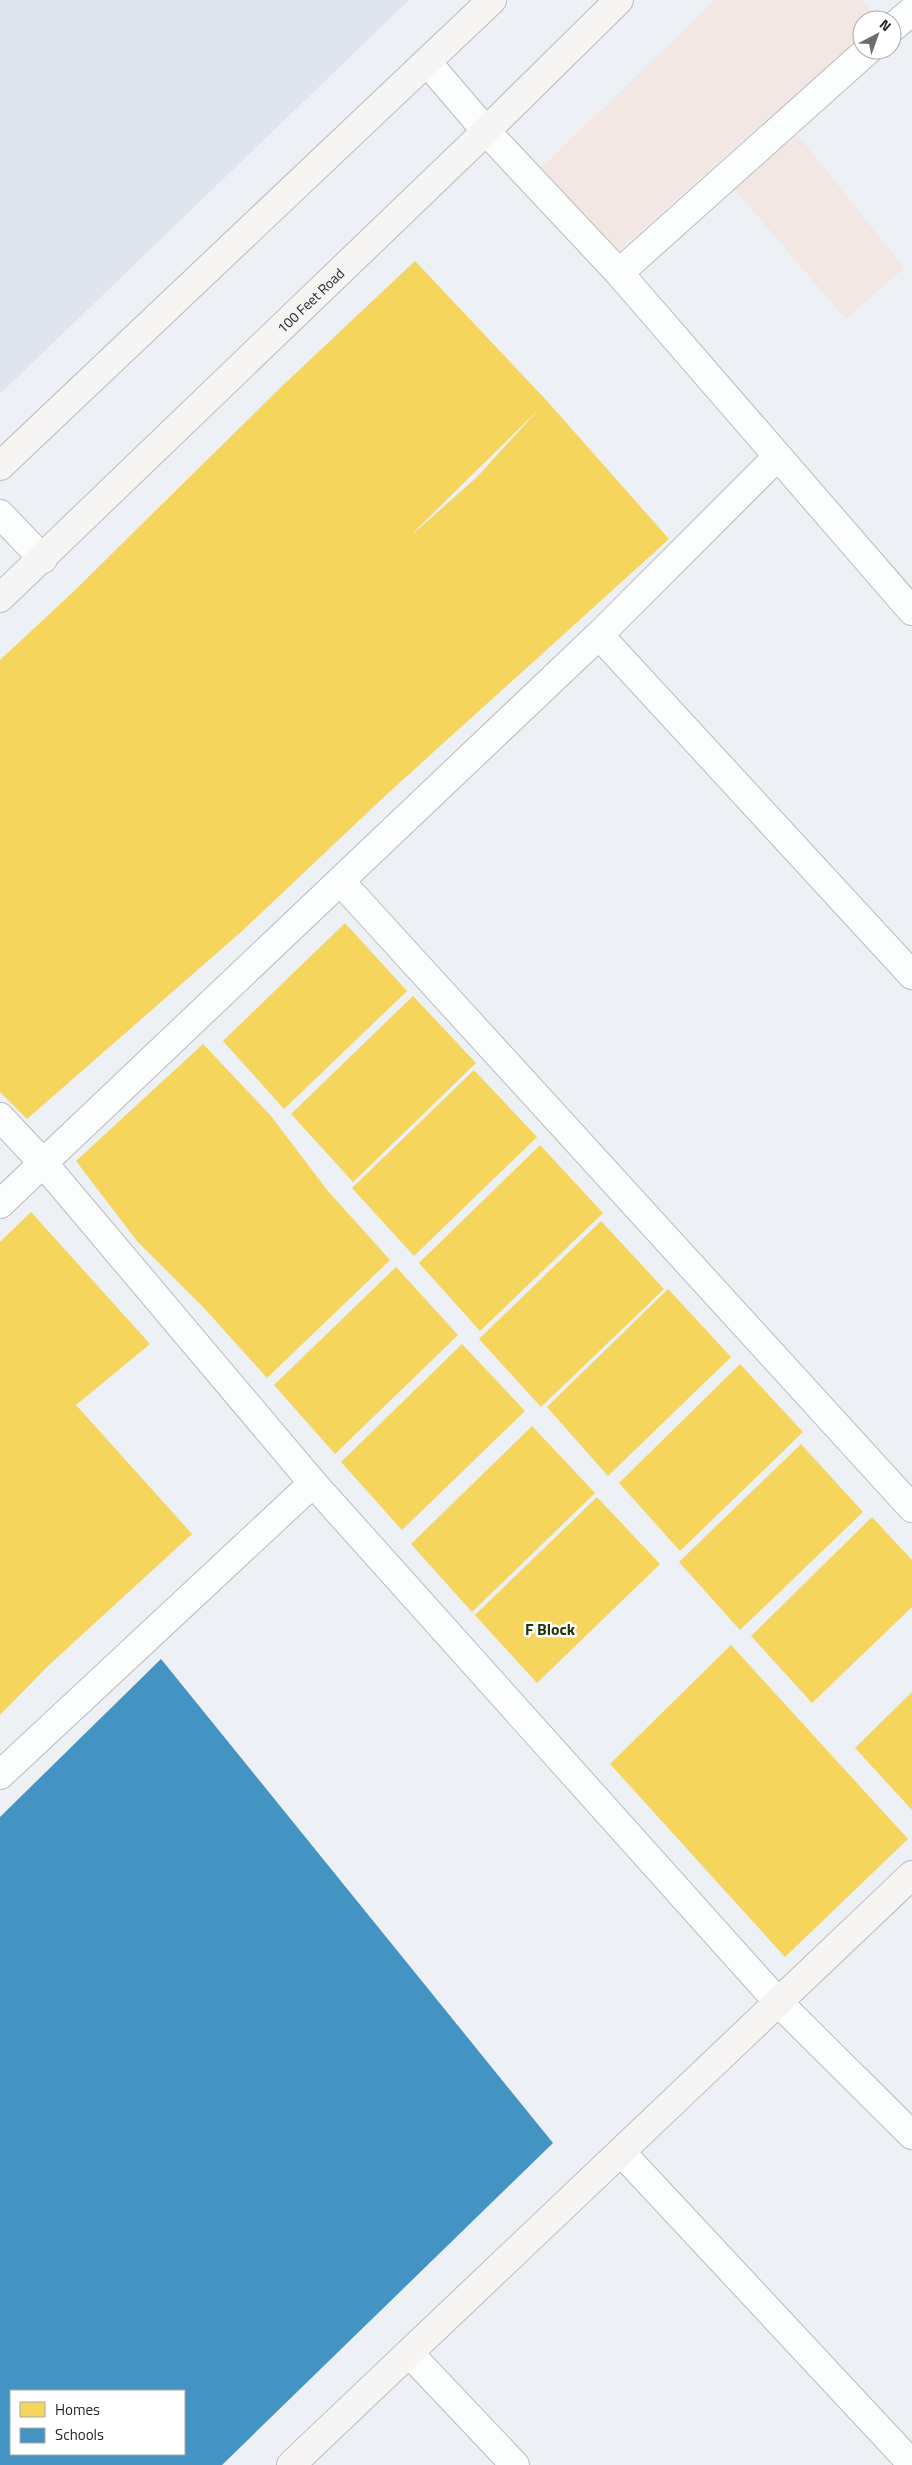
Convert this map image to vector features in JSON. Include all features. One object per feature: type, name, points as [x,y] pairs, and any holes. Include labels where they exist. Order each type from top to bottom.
[{"type":"main road","points":[[0,466],[492,0]]},
{"type":"main road","name":"100 Feet Road","points":[[0,598],[43,559],[619,0]]},
{"type":"main road","points":[[291,2465],[912,1875]]},
{"type":"street","points":[[902,19],[912,10]]},
{"type":"street","points":[[619,273],[857,60]]},
{"type":"street","points":[[427,62],[486,131],[619,273],[912,611]]},
{"type":"street","points":[[0,1204],[600,635],[777,457]]},
{"type":"street","points":[[0,514],[43,559]]},
{"type":"street","points":[[600,635],[912,975]]},
{"type":"street","points":[[341,882],[912,1508]]},
{"type":"street","points":[[0,1117],[44,1164],[313,1483],[778,2002],[912,2135]]},
{"type":"street","points":[[0,1775],[313,1483]]},
{"type":"street","points":[[621,2152],[912,2464]]},
{"type":"street","points":[[409,2353],[515,2465]]},
{"type":"shaded area","points":[[0,0],[409,0],[0,394]]},
{"type":"shaded area","points":[[715,0],[861,0],[870,10],[852,10],[852,45],[619,250],[539,170]]},
{"type":"shaded area","points":[[797,134],[904,268],[846,319],[734,189]]},
{"type":"building: Homes","points":[[415,261],[547,401],[669,539],[386,795],[241,932],[27,1119],[0,1092],[0,660],[71,594],[280,388]],"holes":[[[540,408],[477,477],[414,533]]]},
{"type":"building: Homes","points":[[345,923],[407,991],[284,1109],[223,1041]]},
{"type":"building: Homes","points":[[413,996],[476,1063],[353,1182],[291,1114]]},
{"type":"building: Homes","points":[[203,1044],[271,1116],[327,1190],[390,1260],[267,1378],[204,1308],[137,1241],[76,1161]]},
{"type":"building: Homes","points":[[474,1070],[537,1137],[414,1256],[352,1188]]},
{"type":"building: Homes","points":[[540,1145],[603,1213],[480,1331],[419,1263]]},
{"type":"building: Homes","points":[[31,1212],[150,1344],[76,1405],[192,1534],[49,1665],[0,1715],[0,1242]]},
{"type":"building: Homes","points":[[601,1221],[664,1289],[541,1407],[479,1339]]},
{"type":"building: Homes","points":[[396,1267],[458,1335],[335,1454],[274,1385]]},
{"type":"building: Homes","points":[[668,1289],[731,1357],[608,1476],[547,1407]]},
{"type":"building: Homes","points":[[462,1344],[525,1411],[402,1530],[341,1462]]},
{"type":"building: Homes","points":[[740,1364],[803,1432],[680,1551],[619,1483]]},
{"type":"building: Homes","points":[[532,1426],[595,1493],[472,1612],[411,1544]]},
{"type":"building: Homes","points":[[801,1444],[863,1512],[740,1630],[679,1562]]},
{"type":"building: Homes","points":[[597,1497],[660,1564],[537,1683],[475,1615]]},
{"type":"building: Homes","points":[[872,1517],[912,1560],[912,1607],[812,1703],[751,1636]]},
{"type":"building: Homes","points":[[731,1645],[908,1839],[785,1957],[610,1764]]},
{"type":"building: Homes","points":[[912,1692],[912,1810],[855,1748]]},
{"type":"building: Schools","points":[[161,1659],[553,2143],[222,2465],[0,2465],[0,1817]]},
{"type":"district","name":"F Block","points":[[550,1629]]}]
